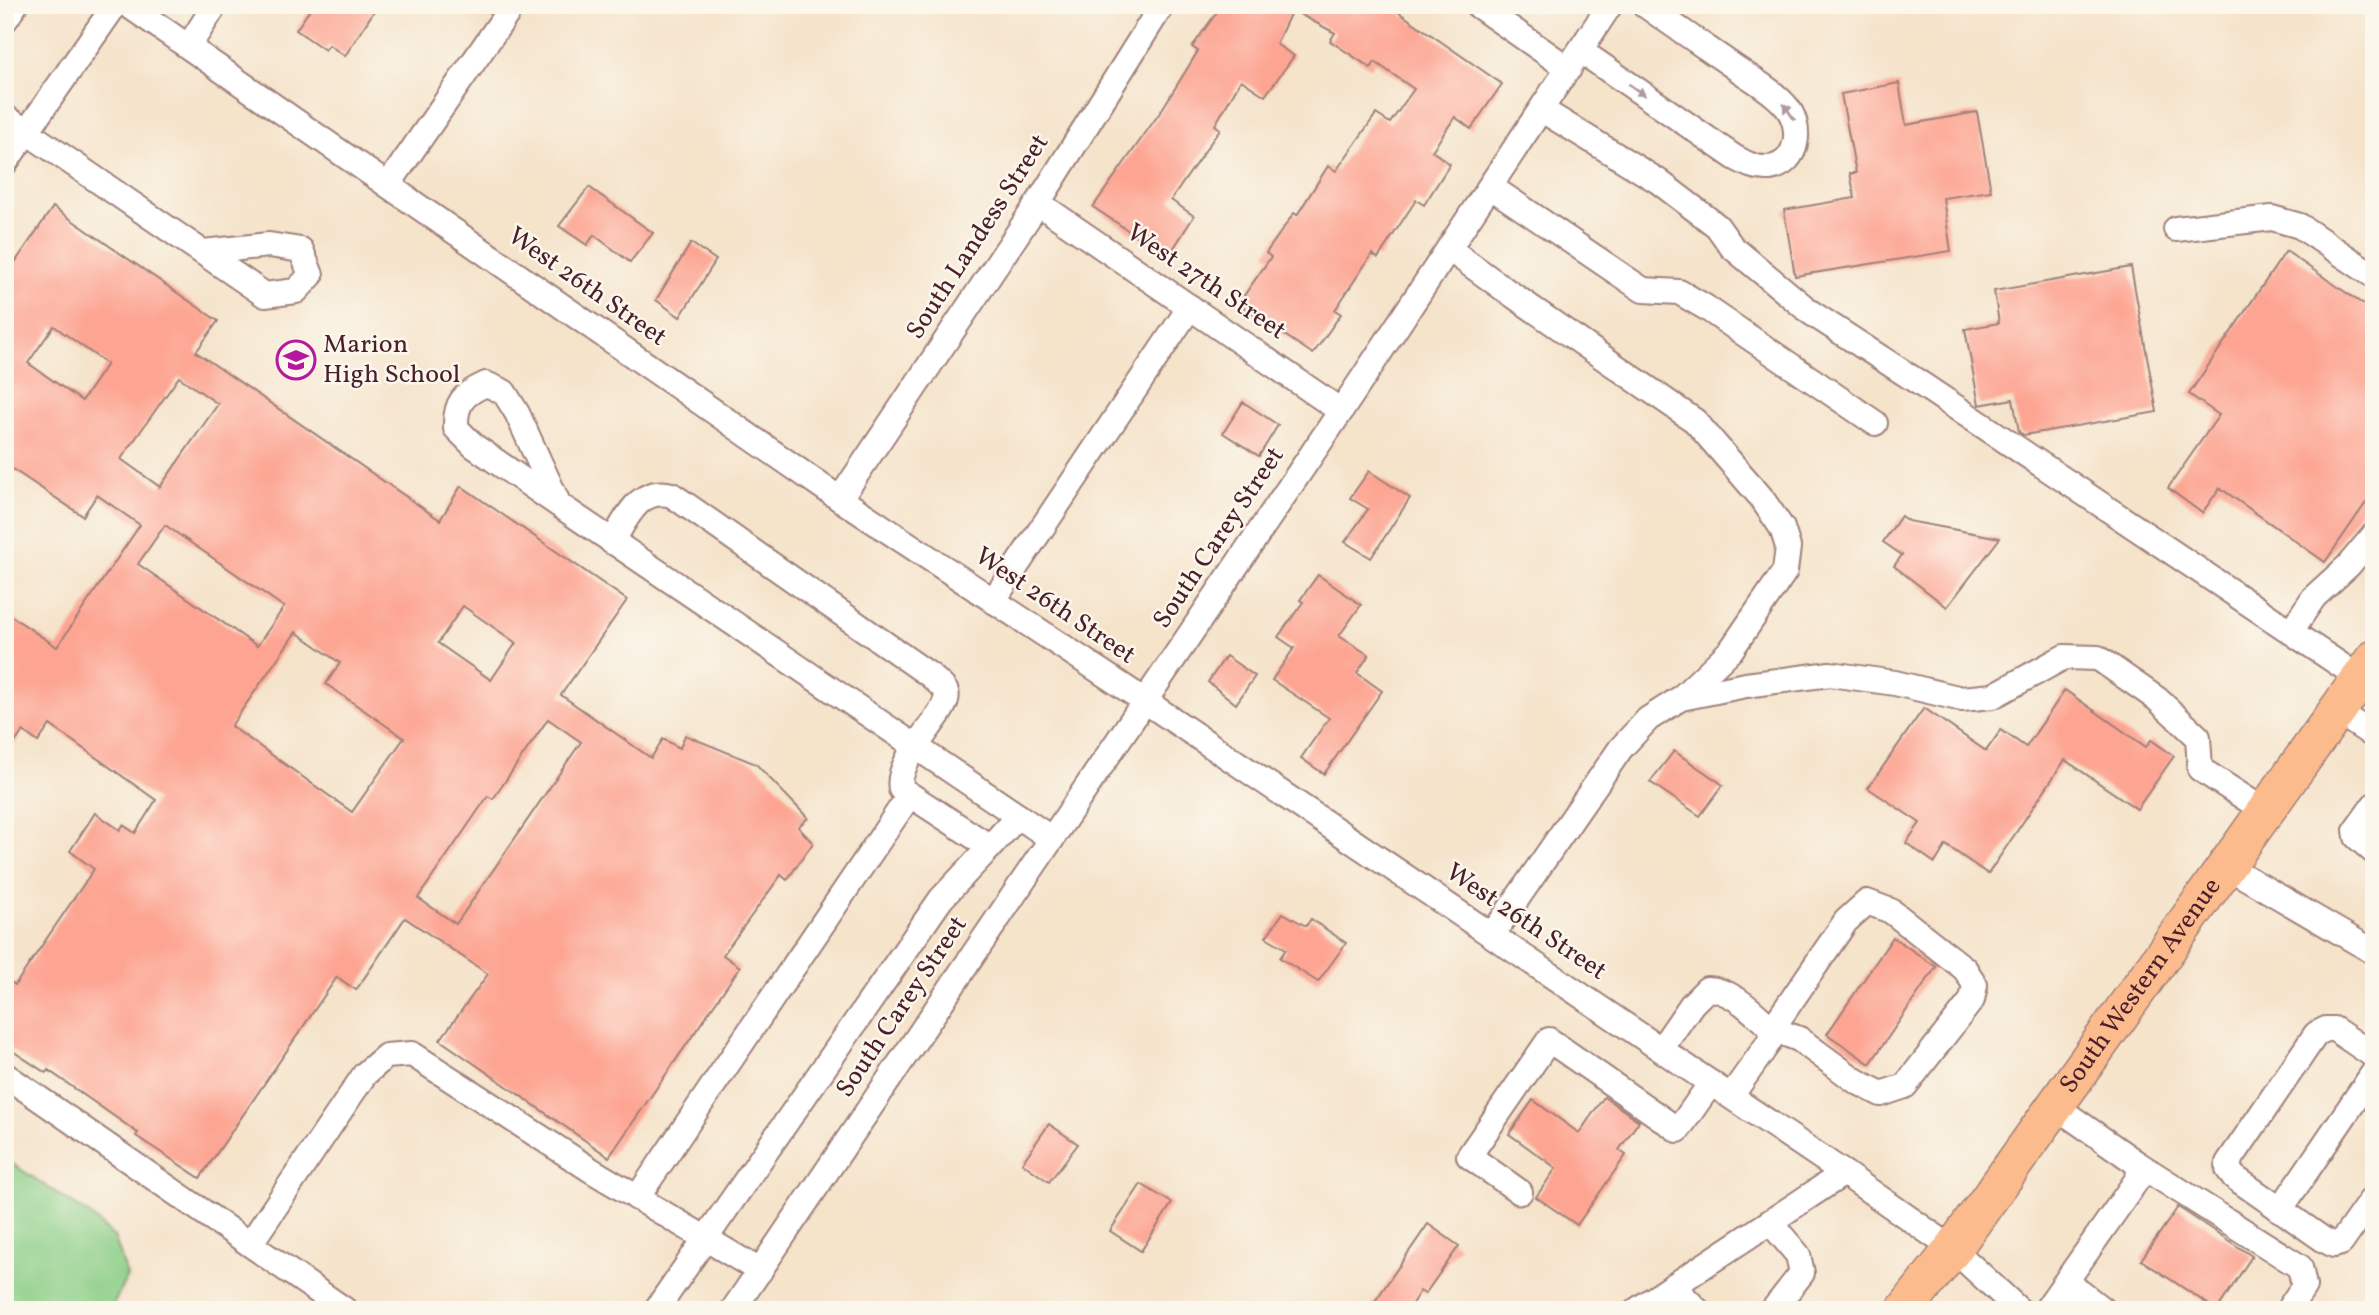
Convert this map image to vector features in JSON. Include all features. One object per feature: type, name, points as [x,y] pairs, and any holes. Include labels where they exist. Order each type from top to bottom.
[{"type":"highway","name":"South Western Avenue","points":[[1905,1310],[1953,1249],[2367,668]]},
{"type":"street","points":[[5,20],[15,5]]},
{"type":"street","points":[[5,163],[115,5]]},
{"type":"street","name":"West 26th Street","points":[[128,5],[840,499],[1145,701],[1844,1173],[1953,1249],[2019,1310]]},
{"type":"street","points":[[189,47],[215,5]]},
{"type":"street","points":[[388,185],[513,5]]},
{"type":"street","name":"South Landess Street","points":[[840,499],[1038,203],[1162,5]]},
{"type":"street","points":[[1477,5],[1575,60],[1734,157],[1754,167],[1771,168],[1783,162],[1793,150],[1798,135],[1795,120],[1785,104],[1645,5]]},
{"type":"street","name":"South Carey Street","points":[[733,1310],[1341,411],[1610,5]]},
{"type":"street","points":[[1542,110],[1658,181],[1717,226],[1732,247],[1810,312],[2291,631],[2367,668]]},
{"type":"street","points":[[5,117],[203,252]]},
{"type":"street","points":[[1490,187],[1643,290],[1679,292],[1705,307],[1875,423]]},
{"type":"street","name":"West 27th Street","points":[[1038,203],[1341,411]]},
{"type":"street","points":[[2176,229],[2272,218],[2300,226],[2374,276]]},
{"type":"street","points":[[1449,249],[1695,421],[1760,495],[1782,528],[1788,547],[1785,571],[1731,650],[1681,698],[1648,719],[1621,748],[1492,935]]},
{"type":"street","points":[[993,601],[1190,307]]},
{"type":"street","points":[[559,505],[517,413],[504,392],[486,384],[468,391],[456,411],[456,428],[474,446],[612,542],[1052,839]]},
{"type":"street","points":[[612,542],[635,506],[645,496],[659,492],[672,495],[931,676],[946,691],[947,700],[914,747],[899,781],[901,789],[990,847]]},
{"type":"street","points":[[2291,631],[2314,597],[2348,566],[2374,535]]},
{"type":"street","points":[[1681,698],[1746,685],[1830,674],[1895,683],[1962,699],[1993,696],[2064,657],[2098,658],[2158,699],[2198,737],[2200,769],[2265,811]]},
{"type":"street","points":[[2337,711],[2374,736]]},
{"type":"street","points":[[638,1198],[909,796]]},
{"type":"street","points":[[2374,805],[2356,830],[2357,837],[2374,852]]},
{"type":"street","points":[[656,1310],[941,899],[1018,816]]},
{"type":"street","points":[[2226,866],[2374,952]]},
{"type":"street","points":[[1520,1192],[1469,1156],[1549,1040],[1678,1130],[1765,1048],[1772,1029],[1846,921],[1867,902],[1891,911],[1965,969],[1975,985],[1972,1000],[1905,1086],[1881,1094],[1856,1081],[1799,1039],[1772,1029],[1720,989],[1707,989],[1692,1004],[1661,1049]]},
{"type":"street","points":[[2374,1056],[2334,1029],[2315,1034],[2228,1163],[2228,1169],[2234,1177],[2334,1245],[2341,1242],[2374,1196]]},
{"type":"street","points":[[250,1244],[365,1074],[386,1056],[412,1054],[591,1170],[760,1271]]},
{"type":"street","points":[[2280,1210],[2374,1072]]},
{"type":"street","points":[[5,1075],[345,1310]]},
{"type":"street","points":[[2055,1106],[2138,1164],[2300,1267],[2304,1286],[2288,1310]]},
{"type":"street","points":[[2046,1310],[2138,1177],[2138,1164]]},
{"type":"street","points":[[1637,1310],[1844,1173]]},
{"type":"street","points":[[1770,1222],[1798,1255],[1802,1273],[1773,1310]]},
{"type":"street","points":[[2067,1282],[2103,1310]]},
{"type":"street","points":[[1673,1286],[1697,1310]]},
{"type":"green space","points":[[5,1159],[90,1215],[115,1238],[127,1276],[111,1310],[5,1310]]},
{"type":"building","points":[[313,5],[378,5],[345,56],[329,45],[325,50],[296,30]]},
{"type":"building","points":[[1222,5],[1388,5],[1502,84],[1471,129],[1455,117],[1432,151],[1450,164],[1424,205],[1416,200],[1378,258],[1372,254],[1335,310],[1341,314],[1313,354],[1238,304],[1271,257],[1266,253],[1294,213],[1297,215],[1328,166],[1336,171],[1376,114],[1390,123],[1414,89],[1375,62],[1371,68],[1330,41],[1335,33],[1292,10],[1276,44],[1294,56],[1265,96],[1241,80],[1215,125],[1220,129],[1171,200],[1194,216],[1168,257],[1093,207],[1161,111],[1198,51],[1192,47]]},
{"type":"building","points":[[1899,83],[1906,125],[1977,112],[1991,191],[1943,198],[1951,251],[1795,276],[1784,210],[1855,198],[1850,173],[1856,173],[1841,94]]},
{"type":"building","points":[[589,187],[653,233],[630,262],[594,235],[587,245],[559,226]]},
{"type":"building","points":[[53,207],[218,321],[196,352],[440,520],[461,486],[627,600],[561,695],[651,758],[663,739],[680,748],[685,735],[756,764],[808,818],[798,827],[813,843],[787,880],[781,875],[723,955],[740,967],[609,1157],[440,1040],[488,974],[405,918],[356,990],[337,977],[200,1178],[136,1136],[138,1133],[48,1070],[46,1073],[5,1046],[5,978],[15,985],[94,869],[70,851],[95,813],[120,830],[123,825],[135,833],[156,800],[50,725],[38,742],[23,731],[5,757],[5,612],[57,647],[140,525],[97,495],[83,516],[5,464],[5,277]],"holes":[[[54,326],[107,364],[82,401],[28,363]],[[179,377],[218,404],[160,487],[121,459]],[[165,525],[284,607],[257,646],[138,564]],[[463,606],[516,643],[491,680],[438,643]],[[296,632],[340,663],[326,684],[404,738],[352,812],[231,726]],[[548,719],[581,742],[456,924],[418,898],[488,796],[493,799]]]},
{"type":"building","points":[[691,243],[716,260],[680,317],[656,300]]},
{"type":"building","points":[[2286,251],[2374,312],[2374,491],[2325,562],[2220,488],[2202,513],[2168,488],[2219,415],[2189,394]]},
{"type":"building","points":[[2131,267],[2157,412],[2024,435],[2019,432],[2013,399],[1979,405],[1965,329],[1999,323],[1994,291]]},
{"type":"building","points":[[1243,402],[1278,425],[1259,456],[1223,433]]},
{"type":"building","points":[[1369,471],[1410,498],[1371,558],[1345,542],[1368,509],[1350,498]]},
{"type":"building","points":[[1901,516],[1908,521],[2000,538],[1947,607],[1894,566],[1902,555],[1883,542]]},
{"type":"building","points":[[1318,575],[1361,605],[1339,636],[1369,655],[1357,673],[1382,691],[1324,774],[1301,758],[1329,718],[1272,680],[1294,648],[1278,637]]},
{"type":"building","points":[[1226,656],[1255,676],[1236,704],[1208,682]]},
{"type":"building","points":[[2065,690],[2146,747],[2151,740],[2174,756],[2137,809],[2065,760],[1988,874],[1946,845],[1935,863],[1906,843],[1920,823],[1868,788],[1924,708],[1986,751],[2001,730],[2026,747]]},
{"type":"building","points":[[1674,751],[1723,785],[1700,816],[1650,782]]},
{"type":"building","points":[[1283,913],[1306,926],[1311,919],[1346,943],[1318,982],[1280,958],[1286,949],[1266,937]]},
{"type":"building","points":[[1893,937],[1936,967],[1870,1064],[1827,1034]]},
{"type":"building","points":[[1604,1097],[1639,1121],[1619,1150],[1626,1155],[1577,1225],[1536,1197],[1556,1168],[1509,1134],[1533,1100],[1579,1133]]},
{"type":"building","points":[[1049,1124],[1078,1144],[1049,1182],[1022,1163]]},
{"type":"building","points":[[1141,1184],[1172,1203],[1141,1251],[1110,1231]]},
{"type":"building","points":[[2178,1207],[2252,1256],[2217,1310],[2141,1260]]},
{"type":"building","points":[[1428,1224],[1459,1246],[1425,1294],[1420,1291],[1408,1310],[1369,1310]]},
{"type":"place","name":"Marion High School","points":[[296,360]]}]
